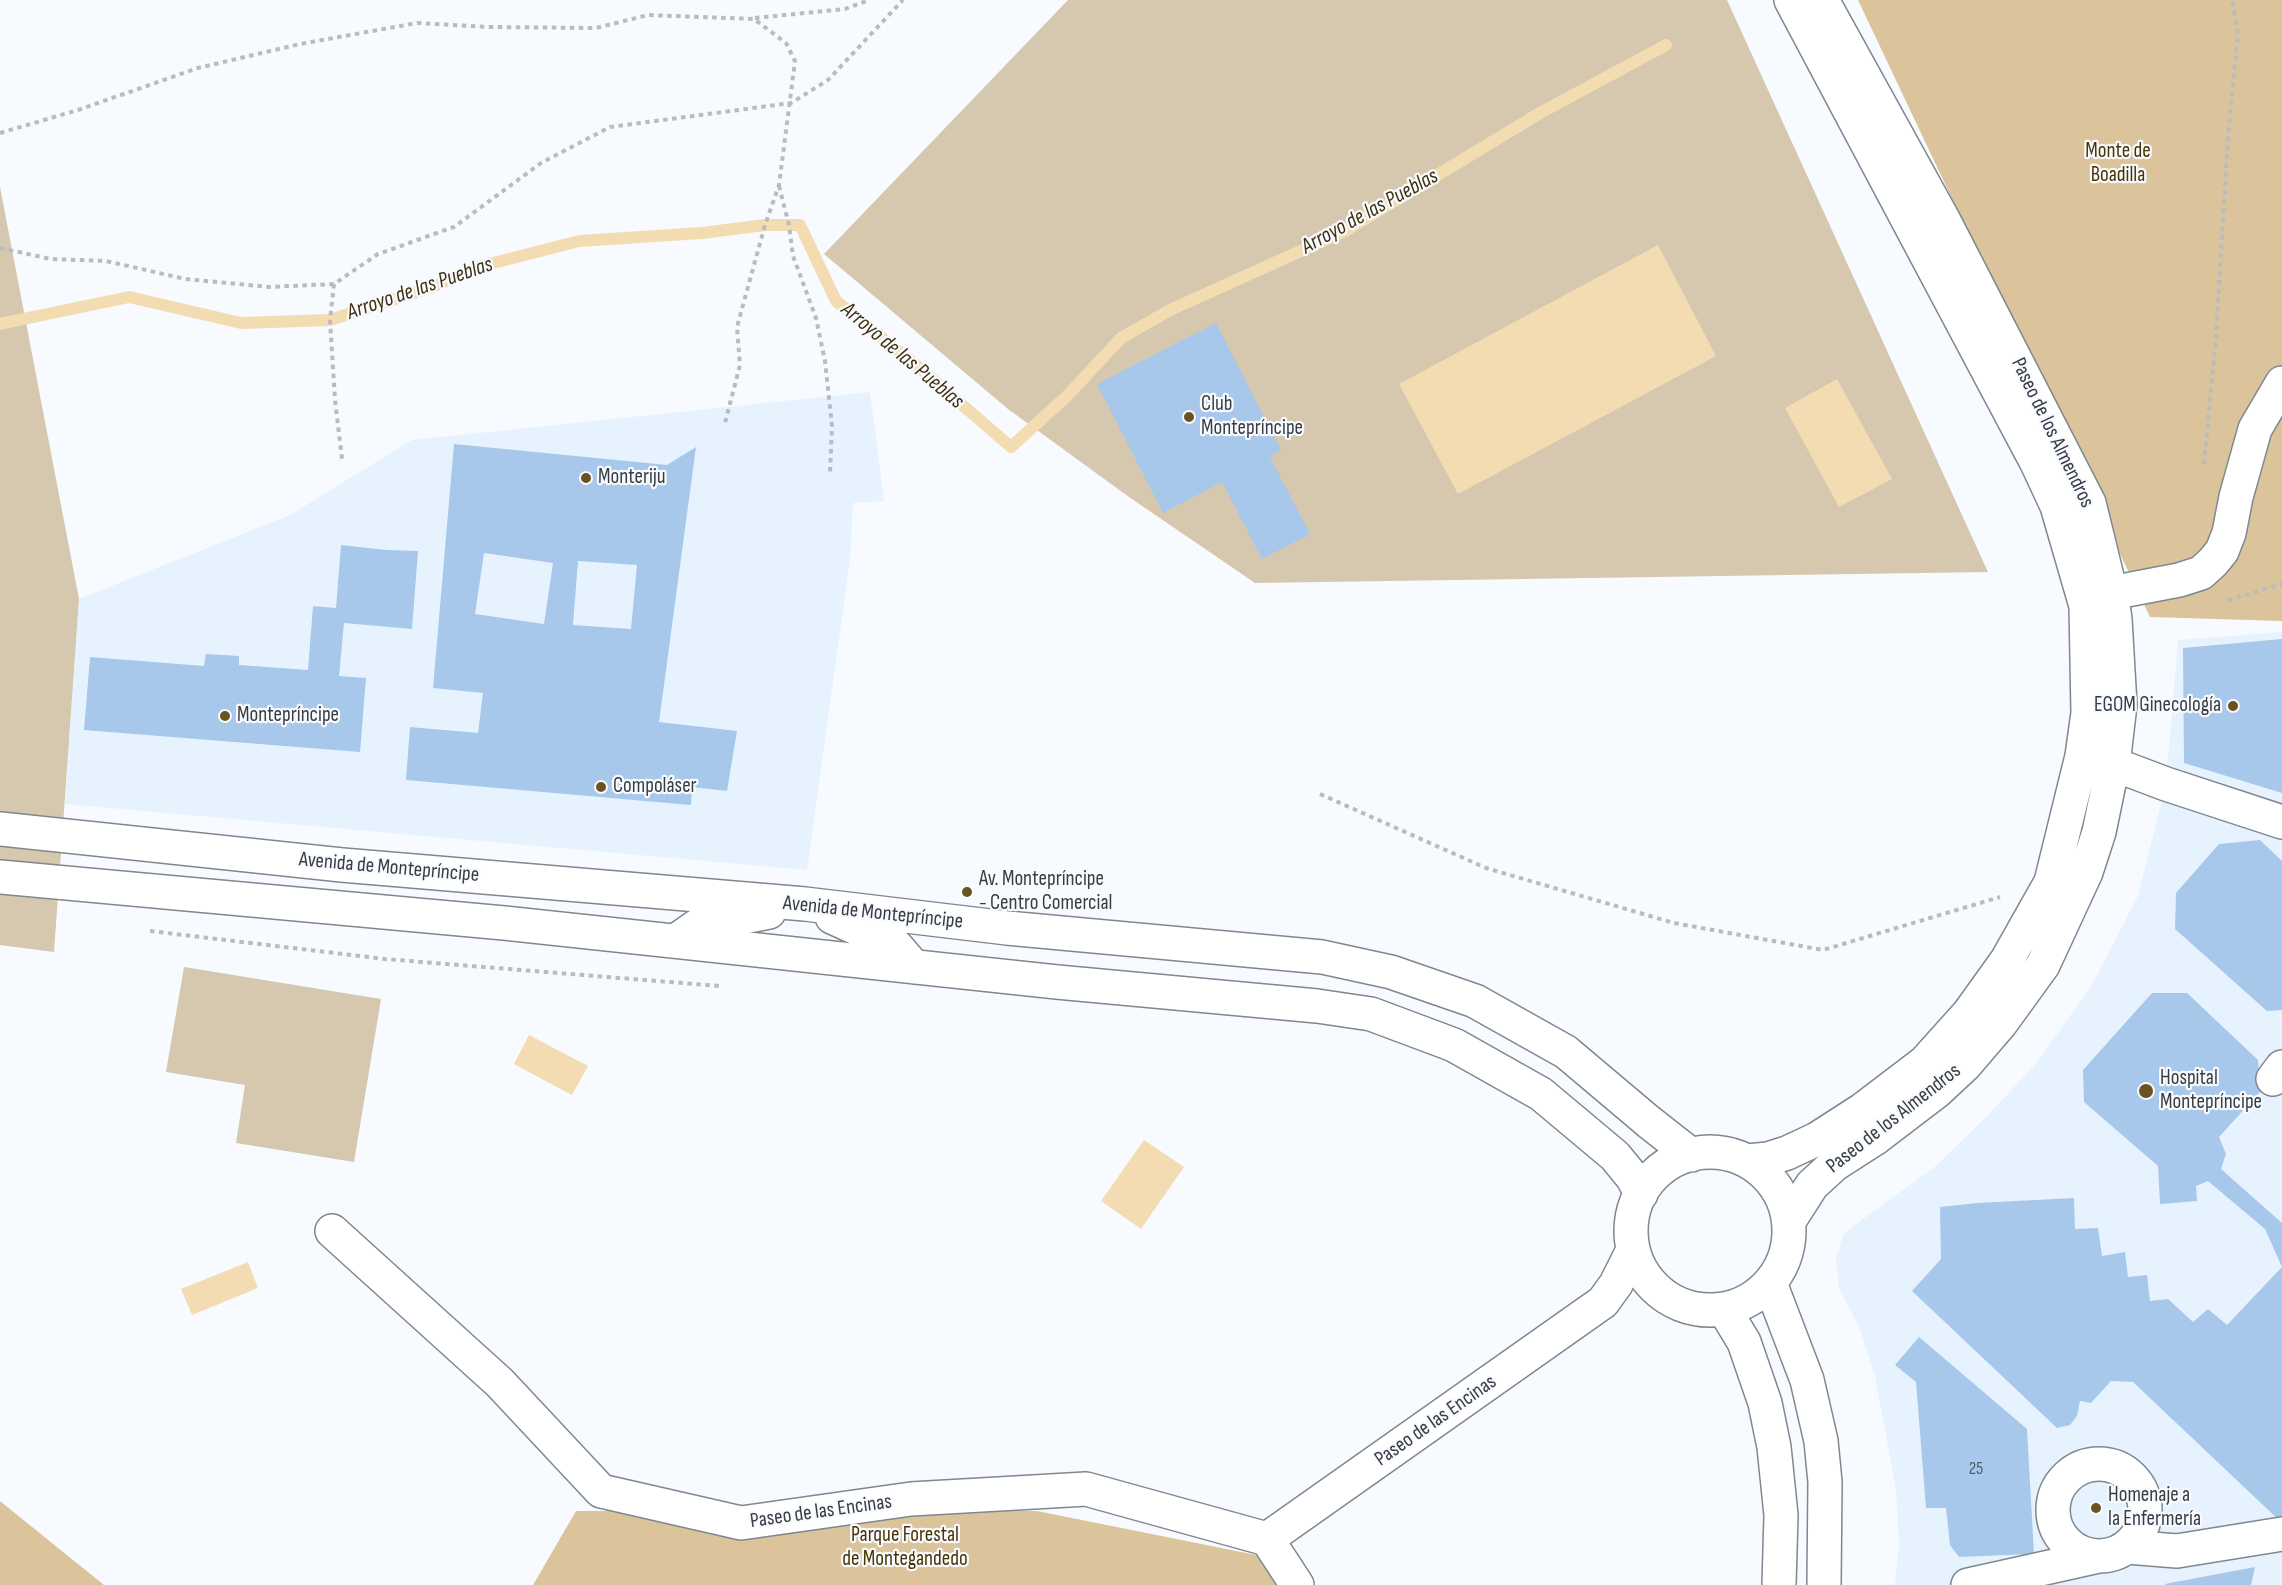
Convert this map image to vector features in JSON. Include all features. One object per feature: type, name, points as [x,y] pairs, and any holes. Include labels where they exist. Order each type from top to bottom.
[{"type":"street","name":"Paseo de los Almendros","points":[[1748,1161],[1768,1159],[1817,1139],[1862,1110],[1925,1062],[1969,1013],[2007,960],[2051,882],[2061,850],[2082,756],[2088,713],[2086,606],[2060,516],[2032,452],[1791,0]]},
{"type":"street","name":"Paseo de los Almendros","points":[[1789,1221],[1812,1185],[1936,1092],[1965,1065],[2001,1023],[2043,965],[2086,872],[2099,832],[2113,764],[2120,705],[2111,592],[2089,503],[1944,221],[1822,0]]},
{"type":"street","points":[[2111,592],[2179,580],[2201,573],[2222,551],[2229,533],[2236,497],[2255,429],[2282,383]]},
{"type":"street","points":[[2113,764],[2282,822]]},
{"type":"street","name":"Avenida de Montepríncipe","points":[[0,829],[342,865],[805,904],[1007,928],[1322,957],[1391,972],[1475,1001],[1566,1052],[1691,1155]]},
{"type":"street","name":"Avenida de Montepríncipe","points":[[0,877],[504,923],[914,967],[1317,1006],[1371,1014],[1454,1045],[1541,1094],[1615,1156],[1633,1178],[1641,1194]]},
{"type":"street","points":[[675,941],[697,926],[805,904],[896,946],[914,967]]},
{"type":"street","points":[[1710,1152],[1730,1154],[1748,1161],[1766,1175],[1780,1193],[1789,1221],[1786,1254],[1770,1283],[1741,1304],[1724,1309],[1707,1310],[1673,1301],[1659,1291],[1643,1273],[1633,1250],[1633,1221],[1641,1194],[1662,1169],[1676,1160],[1691,1155],[1710,1152]]},
{"type":"street","name":"Paseo de las Encinas","points":[[332,1231],[500,1383],[601,1491],[741,1523],[911,1499],[1086,1489],[1267,1539],[1603,1302],[1645,1291],[1659,1291]]},
{"type":"street","name":"Paseo de las Encinas","points":[[1603,1302],[1626,1266],[1633,1250]]},
{"type":"street","points":[[1770,1283],[1807,1380],[1821,1441],[1825,1482],[1824,1585]]},
{"type":"street","points":[[1724,1309],[1744,1342],[1765,1403],[1774,1447],[1781,1515],[1779,1585]]},
{"type":"street","points":[[1968,1585],[2113,1552],[2177,1551],[2282,1534]]},
{"type":"street","points":[[1267,1539],[1296,1585]]},
{"type":"path","points":[[0,133],[78,110],[198,68],[300,44],[417,23],[490,27],[596,28],[648,15],[754,19],[845,9],[869,0]]},
{"type":"path","points":[[0,248],[51,259],[106,261],[185,279],[270,287],[334,284],[378,254],[454,227],[541,163],[610,127],[791,103],[828,80],[903,0]]},
{"type":"path","points":[[2204,468],[2216,338],[2228,137],[2238,34],[2232,0]]},
{"type":"path","points":[[725,423],[740,365],[738,327],[765,225],[779,185],[795,60],[786,43],[754,19]]},
{"type":"path","points":[[779,185],[789,225],[793,256],[816,318],[825,361],[832,426],[830,472]]},
{"type":"path","points":[[334,284],[330,320],[335,400],[342,459]]},
{"type":"path","points":[[1320,794],[1486,868],[1674,923],[1822,950],[2051,882]]},
{"type":"shaded area","points":[[1068,0],[1727,0],[1988,572],[1255,583],[1129,497],[1008,409],[824,254]]},
{"type":"shaded area","points":[[0,187],[79,599],[54,952],[0,945]]},
{"type":"shaded area","points":[[1658,245],[1716,356],[1458,494],[1399,384]]},
{"type":"shaded area","points":[[1837,379],[1892,479],[1839,507],[1785,408]]},
{"type":"shaded area","points":[[870,392],[884,501],[853,503],[850,559],[807,870],[65,804],[79,599],[290,515],[412,440]]},
{"type":"shaded area","name":"Hospital Montepríncipe","points":[[2282,632],[2282,1585],[1895,1585],[1899,1545],[1896,1489],[1875,1376],[1860,1329],[1839,1288],[1836,1257],[1844,1233],[1936,1166],[1986,1117],[2035,1065],[2092,985],[2138,896],[2166,784],[2178,640]]},
{"type":"shaded area","points":[[184,967],[381,999],[354,1162],[236,1143],[245,1085],[166,1072]]},
{"type":"shaded area","points":[[529,1035],[588,1066],[572,1095],[514,1064]]},
{"type":"shaded area","points":[[1144,1140],[1184,1167],[1141,1229],[1101,1201]]},
{"type":"shaded area","points":[[248,1262],[258,1288],[192,1315],[181,1289]]},
{"type":"green space","name":"Monte de Boadilla","points":[[1858,0],[2282,0],[2282,621],[2150,617]]},
{"type":"green space","points":[[0,1501],[104,1585],[0,1585]]},
{"type":"green space","name":"Parque Forestal de Montegandedo","points":[[576,1511],[1037,1511],[1266,1557],[1278,1585],[533,1585]]},
{"type":"building","name":"Club Montepríncipe","points":[[1216,323],[1281,450],[1270,457],[1310,534],[1262,559],[1222,482],[1163,513],[1097,384]]},
{"type":"building","points":[[454,444],[667,465],[696,447],[659,722],[737,731],[727,791],[692,787],[691,805],[406,780],[410,727],[478,733],[483,693],[433,688]],"holes":[[[484,553],[553,563],[544,624],[475,614]],[[578,561],[637,565],[631,629],[573,625]]]},
{"type":"building","points":[[341,545],[418,551],[412,629],[344,623],[339,676],[366,678],[360,752],[84,730],[90,657],[204,666],[206,654],[239,656],[239,665],[308,670],[313,606],[336,608]]},
{"type":"building","name":"EGOM Ginecología","points":[[2282,639],[2282,793],[2184,763],[2183,648]]},
{"type":"building","points":[[2260,840],[2282,861],[2282,1010],[2267,1011],[2175,929],[2176,893],[2219,844]]},
{"type":"building","points":[[2152,993],[2187,993],[2258,1060],[2260,1092],[2219,1137],[2226,1154],[2221,1169],[2282,1223],[2282,1267],[2265,1229],[2208,1181],[2196,1186],[2197,1201],[2160,1204],[2158,1166],[2084,1102],[2083,1070]]},
{"type":"building","points":[[2074,1198],[2075,1229],[2098,1228],[2102,1256],[2125,1252],[2128,1277],[2147,1275],[2150,1301],[2168,1299],[2193,1322],[2208,1309],[2227,1325],[2282,1267],[2282,1523],[2133,1382],[2111,1381],[2091,1403],[2080,1401],[2077,1416],[2070,1425],[2057,1428],[1912,1291],[1941,1259],[1940,1207],[1978,1203]]},
{"type":"building","points":[[1919,1337],[2027,1429],[2034,1554],[1959,1557],[1950,1545],[1946,1508],[1926,1508],[1916,1382],[1895,1365]]},
{"type":"building","points":[[2255,1567],[2251,1585],[2165,1584]]},
{"type":"waterway","name":"Arroyo de las Pueblas","points":[[0,324],[129,297],[241,323],[330,320],[432,287],[478,267],[579,241],[702,233],[765,225],[800,225],[836,301],[922,370],[1011,447],[1068,395],[1121,338],[1170,310],[1345,231],[1540,113],[1666,45]]},
{"type":"place","name":"Club Montepríncipe","points":[[1189,417]]},
{"type":"place","name":"Monteriju","points":[[586,478]]},
{"type":"place","name":"EGOM Ginecología","points":[[2233,706]]},
{"type":"place","name":"Montepríncipe","points":[[225,716]]},
{"type":"place","name":"Compoláser","points":[[601,787]]},
{"type":"place","name":"Av. Montepríncipe - Centro Comercial","points":[[967,892]]},
{"type":"place","name":"Hospital Montepríncipe","points":[[2146,1091]]},
{"type":"place","name":"Homenaje a la Enfermería","points":[[2096,1508]]}]
